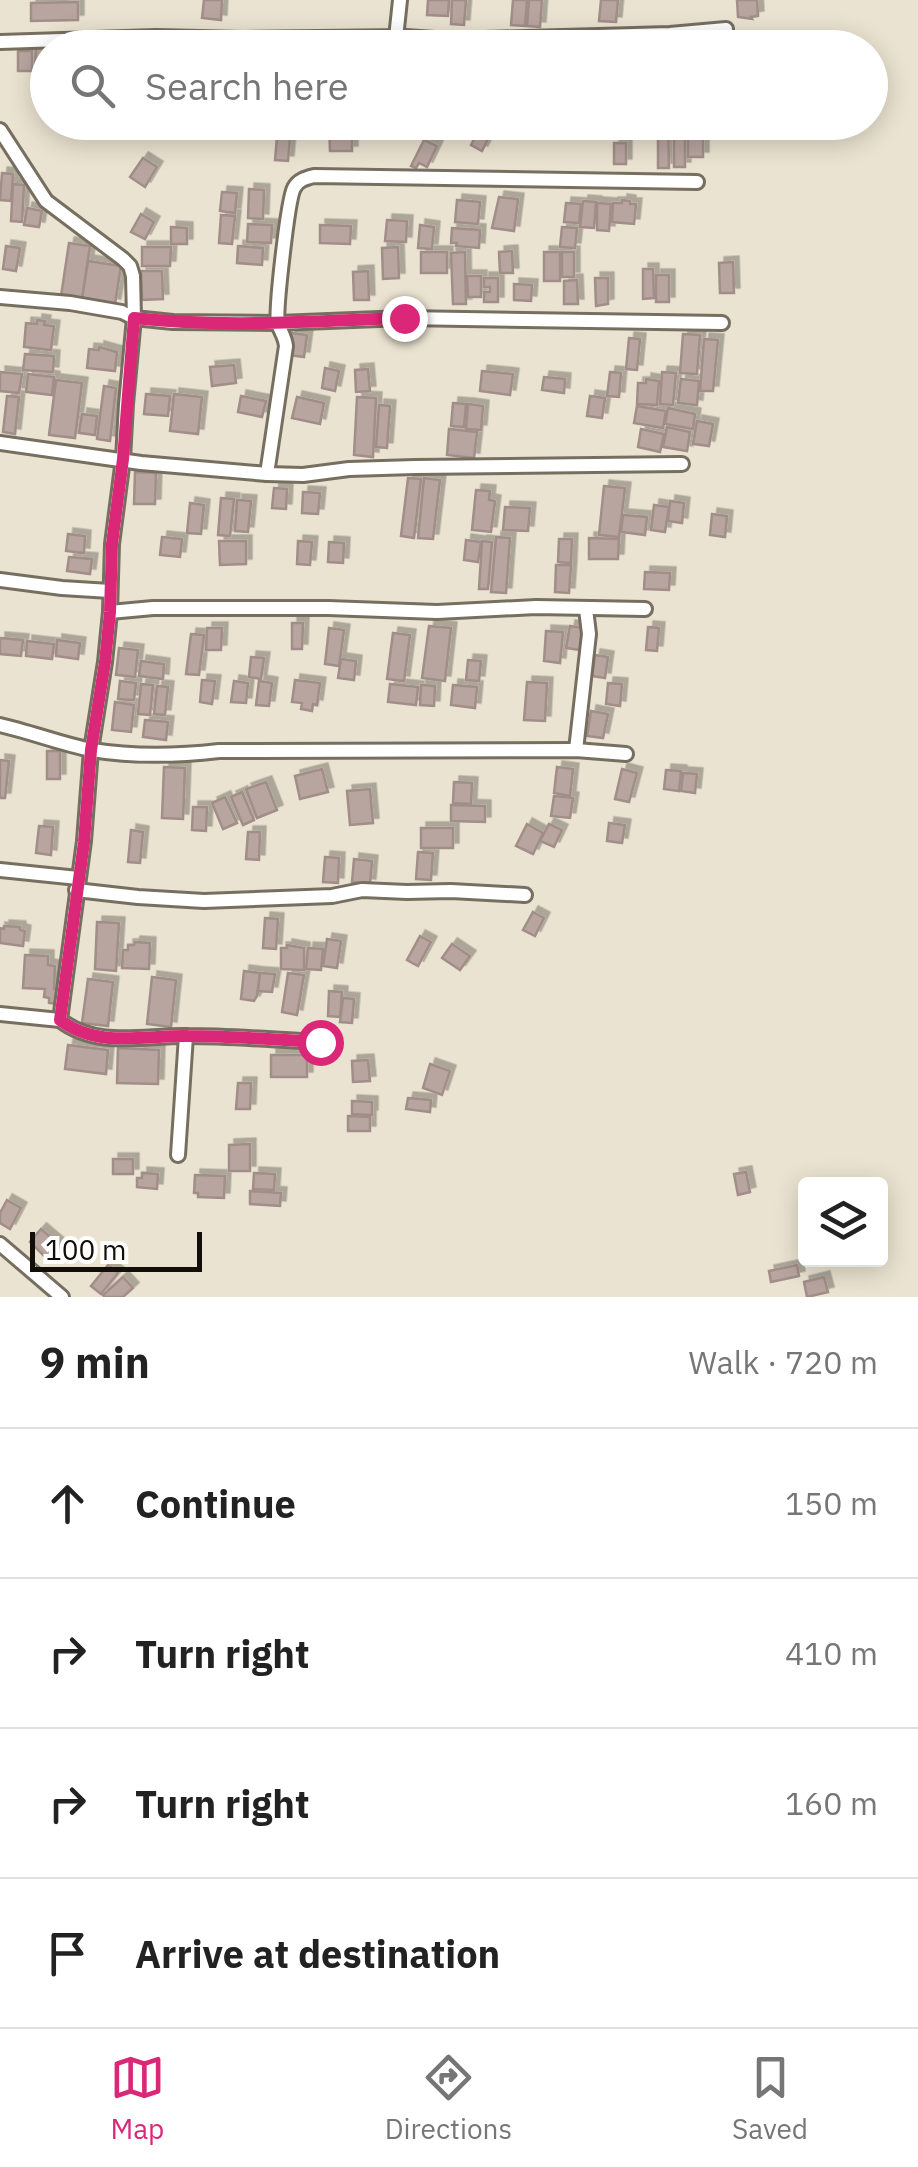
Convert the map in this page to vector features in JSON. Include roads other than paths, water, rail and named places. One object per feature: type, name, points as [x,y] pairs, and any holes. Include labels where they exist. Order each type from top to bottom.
[{"type":"street","points":[[397,30],[400,0]]},
{"type":"street","points":[[715,30],[726,29]]},
{"type":"street","points":[[0,42],[30,41]]},
{"type":"street","points":[[0,130],[46,201],[130,266],[134,276],[110,612],[60,1020]]},
{"type":"street","points":[[267,474],[286,346],[278,322],[294,186],[314,176],[697,182]]},
{"type":"street","points":[[0,297],[84,305],[134,318],[173,322],[404,318],[722,323]]},
{"type":"street","points":[[0,443],[267,474],[415,467],[682,464]]},
{"type":"street","points":[[0,580],[110,591]]},
{"type":"street","points":[[110,612],[153,608],[418,612],[536,607],[644,609]]},
{"type":"street","points":[[576,750],[588,634],[586,609]]},
{"type":"street","points":[[0,726],[91,750],[143,756],[219,750],[576,750],[626,754]]},
{"type":"street","points":[[0,870],[138,897],[204,901],[332,896],[362,890],[526,895]]},
{"type":"street","points":[[0,1014],[60,1020],[75,1032],[112,1040],[186,1036],[320,1042]]},
{"type":"street","points":[[178,1156],[186,1036]]},
{"type":"street","points":[[0,1244],[62,1297]]}]
